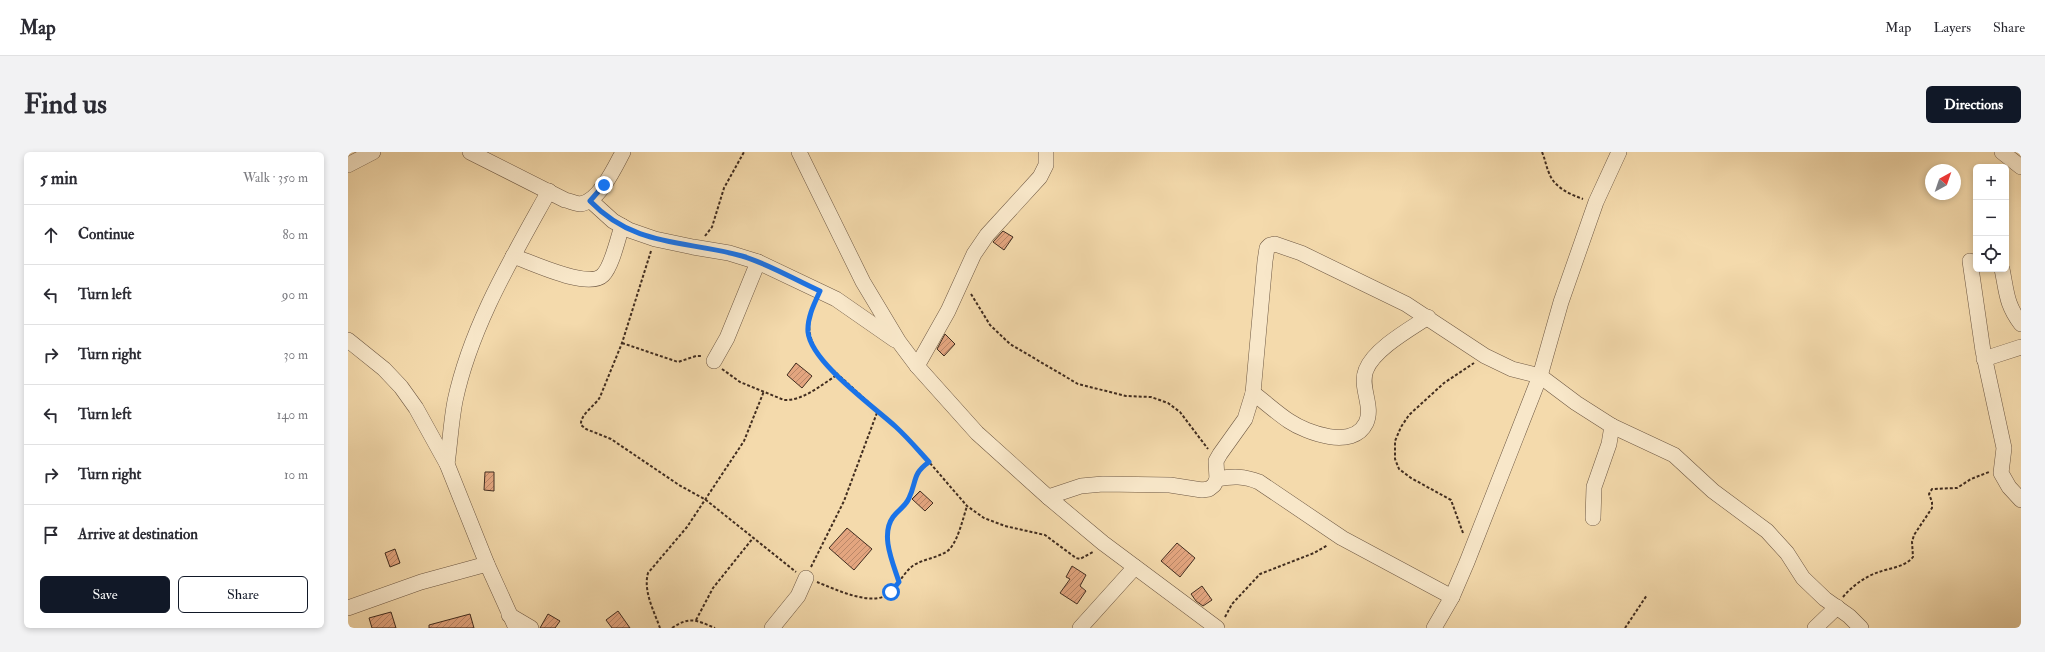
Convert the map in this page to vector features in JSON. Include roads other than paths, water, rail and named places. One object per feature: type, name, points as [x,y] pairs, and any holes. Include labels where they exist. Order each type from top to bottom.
[{"type":"street","points":[[348,165],[373,152]]},
{"type":"street","points":[[470,152],[565,200],[580,204],[590,201],[604,185],[623,152]]},
{"type":"street","points":[[799,152],[863,282],[899,342],[917,366],[977,433],[1048,497],[1103,543],[1135,567],[1219,625]]},
{"type":"street","points":[[917,366],[948,311],[974,254],[987,235],[1040,177],[1046,165],[1046,152]]},
{"type":"street","points":[[1434,628],[1452,597],[1540,376],[1562,302],[1579,256],[1596,202],[1618,152]]},
{"type":"street","points":[[447,464],[455,401],[472,344],[513,256],[549,191]]},
{"type":"street","points":[[590,201],[602,213],[622,226],[655,238],[692,247],[729,253],[758,262],[820,291],[852,308],[899,342]]},
{"type":"street","points":[[513,256],[573,278],[594,280],[603,275],[608,266],[622,226]]},
{"type":"street","points":[[1048,497],[1082,486],[1103,484],[1170,485],[1202,490],[1209,489],[1214,485],[1217,479],[1216,461],[1245,419],[1253,393],[1265,261],[1267,248],[1270,245],[1275,244],[1301,253],[1406,304],[1485,356],[1512,369],[1540,376],[1576,403],[1612,426],[1674,455],[1713,491],[1767,531],[1787,553],[1803,578],[1861,628]]},
{"type":"street","points":[[1970,261],[1984,359],[2004,448],[2001,468],[2004,479],[2020,497]]},
{"type":"street","points":[[714,361],[727,338],[758,262]]},
{"type":"street","points":[[2002,272],[2007,302],[2010,310],[2021,324]]},
{"type":"street","points":[[1253,393],[1290,422],[1304,428],[1329,436],[1346,438],[1358,433],[1366,424],[1369,412],[1364,379],[1366,370],[1371,361],[1404,333],[1428,318]]},
{"type":"street","points":[[348,340],[384,369],[401,387],[416,408],[447,464],[508,614],[516,628]]},
{"type":"street","points":[[1984,359],[2021,347]]},
{"type":"street","points":[[1593,518],[1594,487],[1608,444],[1612,426]]},
{"type":"street","points":[[1217,479],[1234,476],[1246,477],[1259,482],[1342,538],[1452,597]]},
{"type":"street","points":[[348,608],[421,582],[487,564]]},
{"type":"street","points":[[1080,628],[1135,567]]},
{"type":"street","points":[[772,628],[798,596],[806,578]]},
{"type":"street","points":[[1815,628],[1840,609]]},
{"type":"street","points":[[508,614],[531,628]]}]
